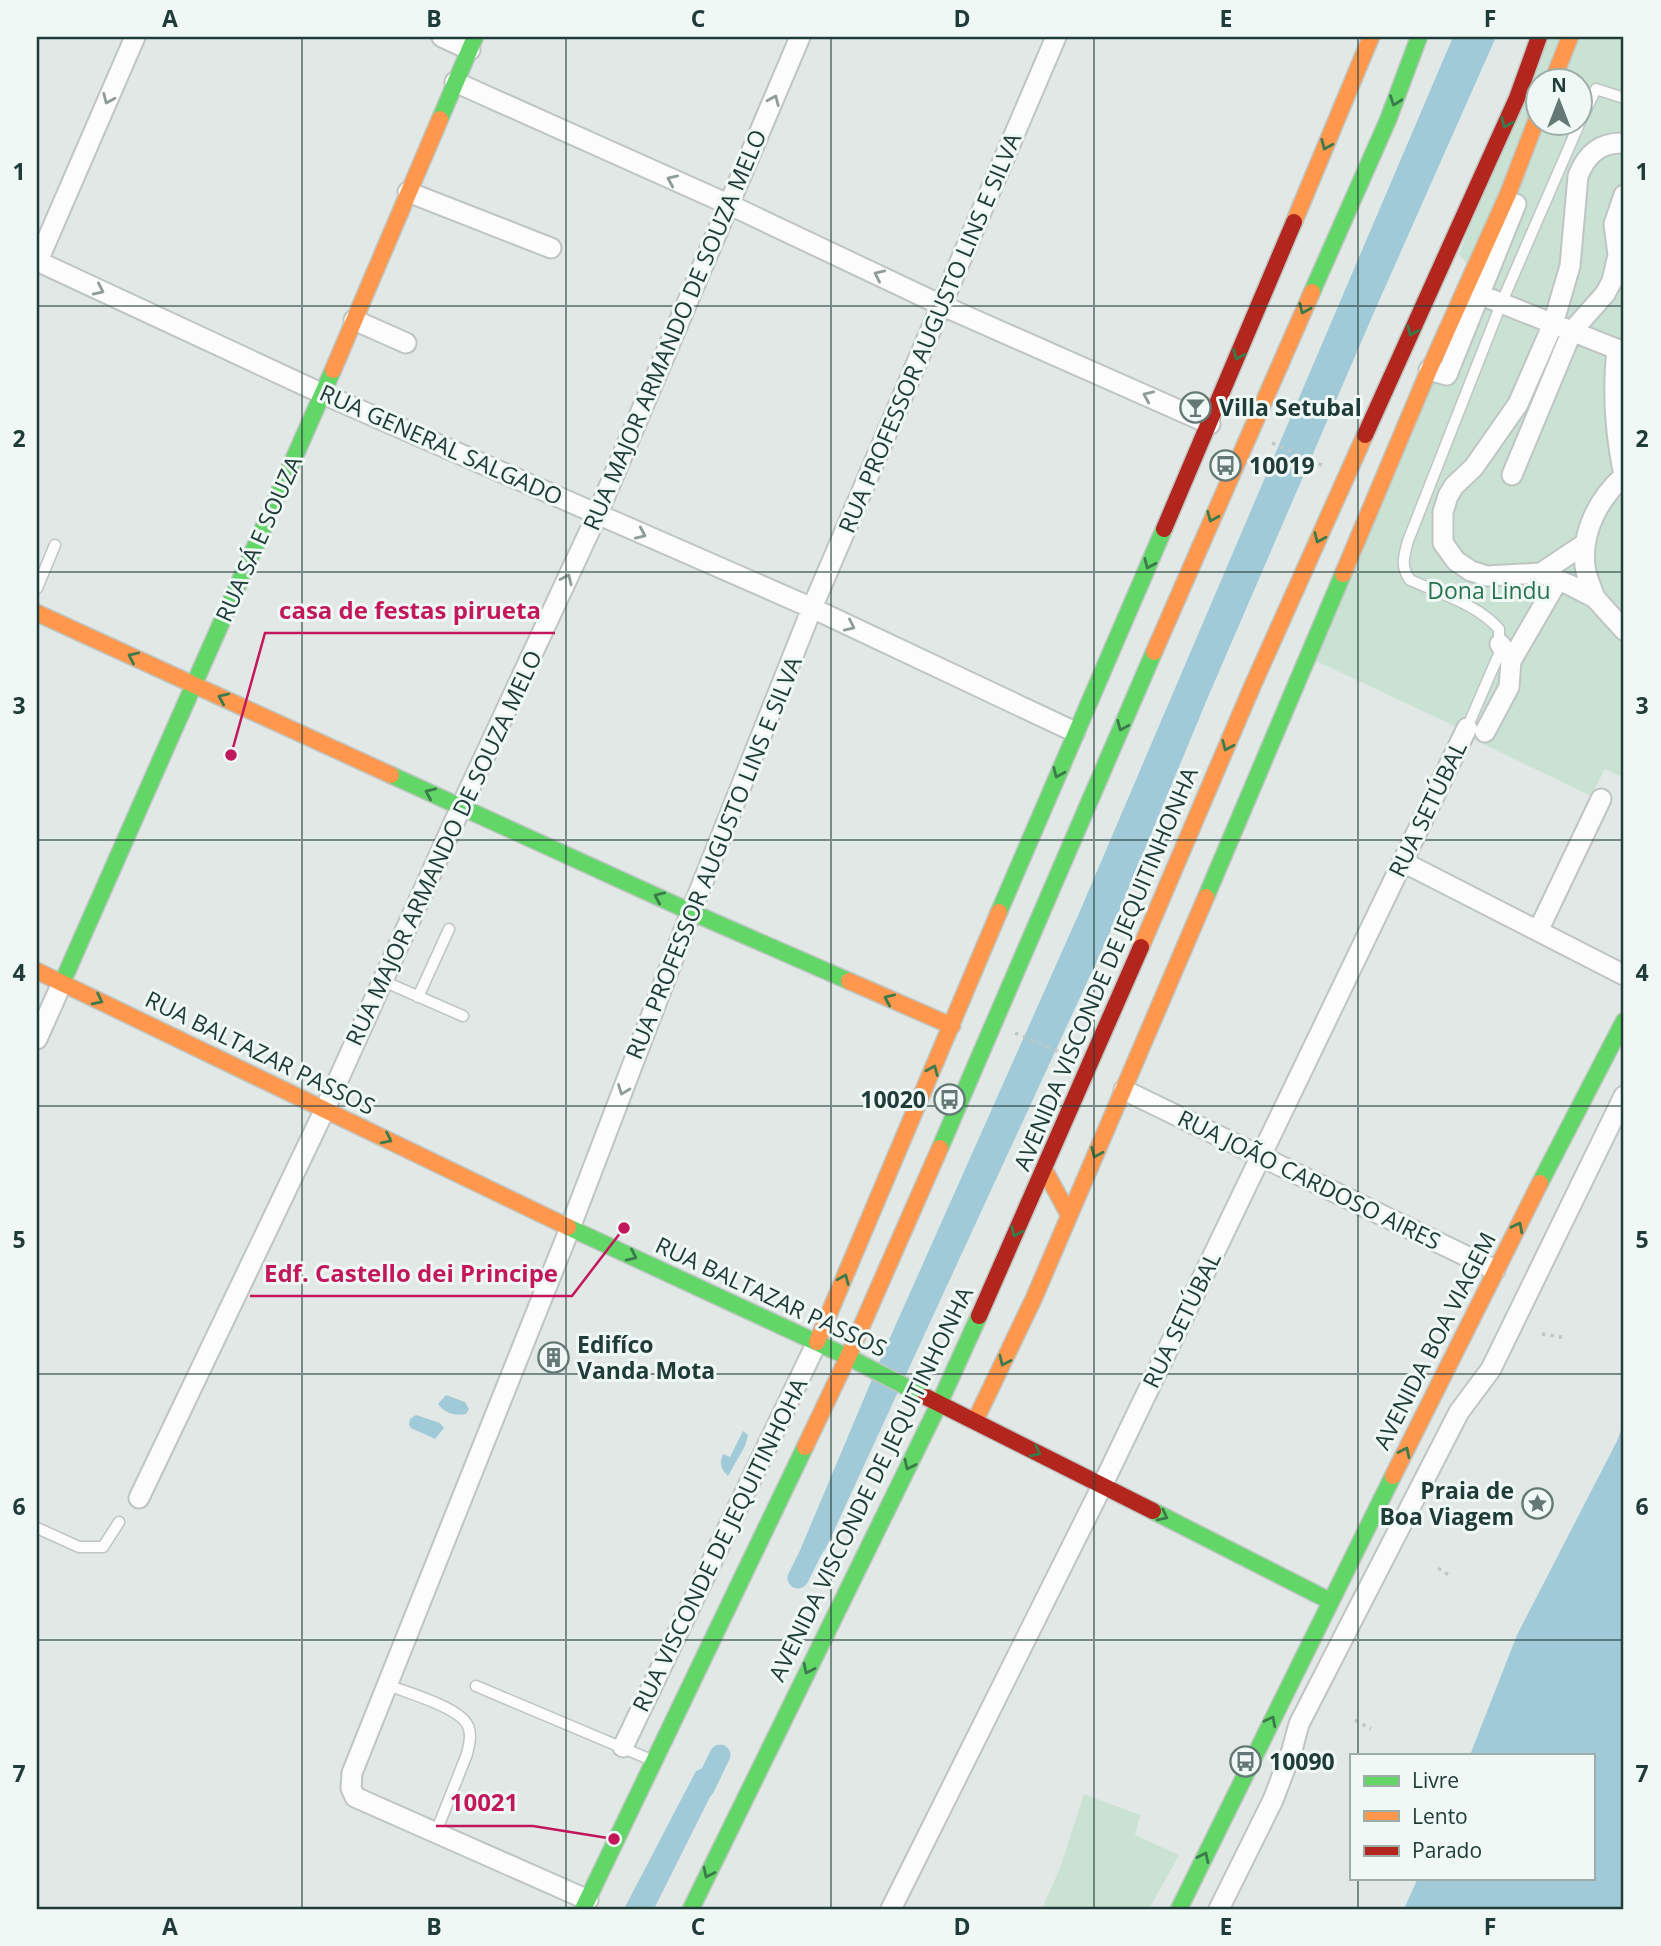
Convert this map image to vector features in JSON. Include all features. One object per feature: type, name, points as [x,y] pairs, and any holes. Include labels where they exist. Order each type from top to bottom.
[{"type":"street","points":[[37,262],[135,37]]},
{"type":"street","points":[[442,37],[472,43]]},
{"type":"street","name":"RUA MAJOR ARMANDO DE SOUZA MELO","points":[[139,1498],[325,1109],[597,514],[800,37]]},
{"type":"street","name":"RUA PROFESSOR AUGUSTO LINS E SILVA","points":[[585,1905],[436,1832],[355,1797],[351,1788],[352,1773],[570,1228],[691,912],[813,608],[940,304],[1056,37]]},
{"type":"street","points":[[817,1342],[1075,732],[1210,424],[1371,37]]},
{"type":"street","points":[[585,1905],[848,1357],[1233,468],[1388,120],[1419,37]]},
{"type":"street","name":"AVENIDA VISCONDE DE JEQUITINHONHA","points":[[691,1909],[1044,1169],[1252,687],[1512,110],[1539,37]]},
{"type":"street","points":[[1558,66],[1570,37]]},
{"type":"street","name":"RUA SÁ E SOUZA","points":[[37,1039],[323,394],[472,43]]},
{"type":"street","points":[[455,82],[1210,424]]},
{"type":"street","points":[[975,1421],[1034,1298],[1124,1090],[1429,370],[1508,194],[1530,136]]},
{"type":"street","points":[[1512,475],[1563,328],[1578,176],[1594,150],[1606,145],[1624,143]]},
{"type":"street","points":[[408,192],[551,248]]},
{"type":"street","points":[[1429,370],[1447,375],[1519,198],[1508,194]]},
{"type":"street","points":[[1624,195],[1614,224],[1618,255],[1612,281],[1605,294],[1563,328],[1518,404],[1474,467],[1454,486],[1443,512],[1443,545],[1456,562],[1487,576],[1550,577],[1595,598],[1624,630]]},
{"type":"street","name":"RUA GENERAL SALGADO","points":[[37,262],[323,394],[813,608],[1075,732]]},
{"type":"street","points":[[1481,295],[1621,350],[1614,402],[1616,439],[1624,476],[1609,489],[1595,513],[1583,545],[1585,569],[1595,598]]},
{"type":"street","points":[[354,320],[406,343]]},
{"type":"street","points":[[1550,577],[1583,545]]},
{"type":"street","name":"RUA SETÚBAL","points":[[891,1909],[1102,1486],[1403,862],[1476,730],[1509,687],[1511,661],[1550,577]]},
{"type":"street","points":[[37,613],[691,912],[952,1026]]},
{"type":"street","points":[[1500,644],[1511,661]]},
{"type":"street","points":[[1538,931],[1601,799]]},
{"type":"street","points":[[1403,862],[1624,975]]},
{"type":"street","name":"RUA BALTAZAR PASSOS","points":[[37,971],[570,1228],[848,1357],[1330,1601]]},
{"type":"street","name":"AVENIDA BOA VIAGEM","points":[[1179,1909],[1495,1270],[1624,1021]]},
{"type":"street","name":"RUA JOÃO CARDOSO AIRES","points":[[1124,1090],[1495,1270]]},
{"type":"street","points":[[1219,1909],[1273,1800],[1299,1724],[1459,1412],[1491,1369],[1624,1096]]},
{"type":"street","points":[[1044,1169],[1069,1215]]},
{"type":"street","name":"RUA VISCONDE DE JEQUITINHOHA","points":[[623,1747],[817,1342]]},
{"type":"lane","points":[[1594,93],[1596,89],[1624,99]]},
{"type":"lane","points":[[1476,730],[1500,644],[1499,629],[1490,618],[1410,580],[1403,571],[1403,561],[1408,541],[1501,304],[1574,136]]},
{"type":"lane","points":[[37,588],[55,545]]},
{"type":"lane","points":[[418,997],[449,929]]},
{"type":"lane","points":[[383,981],[463,1016]]},
{"type":"lane","points":[[37,1528],[79,1547],[103,1547],[119,1522]]},
{"type":"lane","points":[[388,1685],[456,1712],[468,1726],[470,1742],[467,1754],[436,1832]]},
{"type":"lane","points":[[476,1686],[652,1761]]},
{"type":"path","points":[[1272,443],[1326,466]]},
{"type":"path","points":[[1021,1036],[1065,1054]]},
{"type":"path","points":[[1542,1334],[1567,1338]]},
{"type":"path","points":[[1438,1568],[1452,1577]]},
{"type":"path","points":[[1355,1720],[1371,1729]]},
{"type":"green space","name":"Dona Lindu","points":[[1538,37],[1624,37],[1624,778],[1605,769],[1591,796],[1479,742],[1450,724],[1312,659],[1467,264],[1459,255],[1524,76],[1524,136],[1594,136],[1594,66],[1527,66]]},
{"type":"green space","points":[[1084,1794],[1140,1815],[1135,1835],[1179,1855],[1149,1909],[1042,1909],[1060,1868]]},
{"type":"water","points":[[1453,37],[1496,37],[1208,697],[1113,926],[825,1550],[802,1569],[801,1548],[881,1358],[1080,911]]},
{"type":"water","points":[[446,1395],[465,1402],[469,1409],[466,1414],[450,1414],[444,1410],[438,1404]]},
{"type":"water","points":[[416,1415],[440,1423],[444,1428],[435,1439],[411,1428],[410,1419]]},
{"type":"water","points":[[1624,1422],[1624,1909],[1404,1909],[1417,1880],[1594,1880],[1594,1754],[1470,1754],[1517,1635],[1617,1441]]},
{"type":"water","points":[[743,1431],[748,1435],[745,1446],[728,1476],[721,1466],[723,1454],[730,1457]]},
{"type":"water","points":[[716,1763],[716,1785],[654,1909],[624,1909],[696,1771]]},
{"type":"waterway","points":[[798,1578],[814,1546]]},
{"type":"waterway","points":[[704,1788],[720,1755]]},
{"type":"traffic: fast","points":[[440,119],[475,37]]},
{"type":"traffic: fast","points":[[1312,292],[1388,120],[1419,37]]},
{"type":"traffic: fast","points":[[62,983],[333,370]]},
{"type":"traffic: fast","points":[[999,912],[1164,529]]},
{"type":"traffic: fast","points":[[1206,897],[1343,574]]},
{"type":"traffic: fast","points":[[940,1148],[1154,652]]},
{"type":"traffic: fast","points":[[391,775],[849,981]]},
{"type":"traffic: fast","points":[[1540,1183],[1624,1021]]},
{"type":"traffic: fast","points":[[568,1227],[848,1357],[926,1397]]},
{"type":"traffic: fast","points":[[691,1909],[939,1404],[979,1316]]},
{"type":"traffic: fast","points":[[583,1909],[805,1447]]},
{"type":"traffic: fast","points":[[1179,1909],[1393,1476]]},
{"type":"traffic: fast","points":[[1153,1511],[1330,1601]]},
{"type":"traffic: slow","points":[[1294,222],[1371,37]]},
{"type":"traffic: slow","points":[[1559,66],[1570,37]]},
{"type":"traffic: slow","points":[[333,370],[440,119]]},
{"type":"traffic: slow","points":[[1343,574],[1429,370],[1508,194],[1530,136]]},
{"type":"traffic: slow","points":[[1154,652],[1312,292]]},
{"type":"traffic: slow","points":[[1141,947],[1252,687],[1365,435]]},
{"type":"traffic: slow","points":[[37,613],[391,775]]},
{"type":"traffic: slow","points":[[975,1421],[1034,1298],[1206,897]]},
{"type":"traffic: slow","points":[[817,1342],[999,912]]},
{"type":"traffic: slow","points":[[37,971],[568,1227]]},
{"type":"traffic: slow","points":[[849,981],[952,1026]]},
{"type":"traffic: slow","points":[[805,1447],[848,1357],[940,1148]]},
{"type":"traffic: slow","points":[[1044,1169],[1069,1215]]},
{"type":"traffic: slow","points":[[1393,1476],[1540,1183]]},
{"type":"traffic: jam","points":[[1365,435],[1517,98],[1539,37]]},
{"type":"traffic: jam","points":[[1164,529],[1294,222]]},
{"type":"traffic: jam","points":[[979,1316],[1141,947]]},
{"type":"traffic: jam","points":[[926,1397],[1153,1511]]},
{"type":"place","name":"Villa Setubal","points":[[1196,408]]},
{"type":"place","name":"10019","points":[[1226,466]]},
{"type":"place","name":"casa de festas pirueta","points":[[231,755]]},
{"type":"place","name":"10020","points":[[949,1100]]},
{"type":"place","name":"Edf. Castello dei Principe","points":[[624,1228]]},
{"type":"place","name":"Edifíco Vanda Mota","points":[[554,1358]]},
{"type":"place","name":"Praia de Boa Viagem","points":[[1537,1504]]},
{"type":"place","name":"10090","points":[[1246,1762]]},
{"type":"place","name":"10021","points":[[614,1839]]}]
